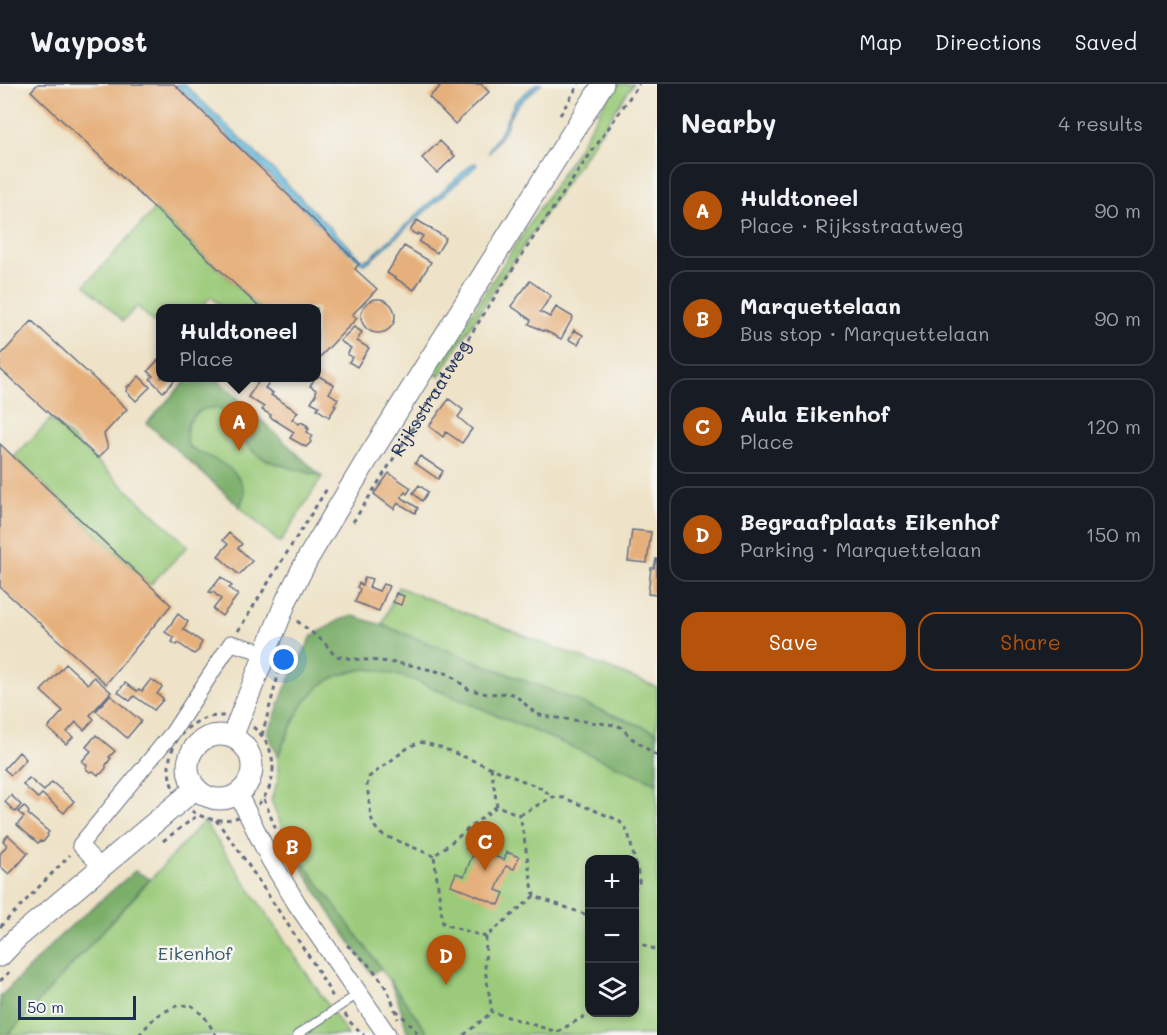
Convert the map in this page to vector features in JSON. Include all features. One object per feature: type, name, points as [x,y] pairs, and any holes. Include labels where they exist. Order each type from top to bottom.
[{"type":"main road","name":"Rijksstraatweg","points":[[236,728],[287,599],[316,544],[603,84]]},
{"type":"main road","points":[[0,956],[17,938],[188,794],[205,795],[216,799],[227,798],[238,794],[247,786],[252,775],[252,764],[249,752],[242,743],[236,728],[205,738],[194,748],[189,761],[188,794]]},
{"type":"street","points":[[102,867],[80,844],[172,732],[231,643],[266,653]]},
{"type":"street","points":[[238,794],[270,859],[297,904],[359,993],[394,1031]]},
{"type":"lane","points":[[297,1035],[359,993]]},
{"type":"path","name":"Rijksstraatweg","points":[[348,529],[512,270],[639,84]]},
{"type":"path","points":[[231,643],[331,482]]},
{"type":"path","points":[[292,627],[295,620],[324,642],[335,656],[410,665],[449,674],[468,689],[487,694],[515,695],[536,714],[621,727],[630,737],[657,756]]},
{"type":"path","points":[[262,735],[280,669]]},
{"type":"path","points":[[223,715],[236,728],[252,725],[262,735],[271,750],[274,766],[272,784],[257,807],[233,819],[216,820],[198,815],[189,809],[188,794],[172,786],[169,769],[171,752],[179,737],[191,725],[206,717],[223,715]]},
{"type":"path","points":[[434,856],[381,834],[371,817],[367,785],[369,777],[409,747],[420,742],[440,747],[543,789],[552,797]]},
{"type":"path","points":[[491,767],[497,806]]},
{"type":"path","points":[[520,815],[552,797],[564,798],[618,820],[628,832],[634,855]]},
{"type":"path","points":[[264,799],[279,838]]},
{"type":"path","points":[[497,806],[520,815]]},
{"type":"path","points":[[434,856],[497,806]]},
{"type":"path","points":[[520,815],[534,896]]},
{"type":"path","points":[[216,820],[308,954],[339,1006],[351,1023],[364,1035]]},
{"type":"path","points":[[0,927],[80,844]]},
{"type":"path","points":[[434,856],[443,924],[486,937]]},
{"type":"path","points":[[534,896],[585,914]]},
{"type":"path","points":[[492,1012],[485,969],[486,937],[534,896]]},
{"type":"path","points":[[341,939],[371,966],[389,993],[394,1008],[394,1031]]},
{"type":"path","points":[[639,943],[657,950]]},
{"type":"path","points":[[139,1035],[156,1016],[177,1006],[191,1005],[204,1016],[216,1035]]},
{"type":"path","points":[[394,1008],[419,1035]]},
{"type":"path","points":[[492,1012],[557,1032],[585,1016]]},
{"type":"path","points":[[464,1035],[492,1012]]},
{"type":"green space","points":[[615,84],[633,84],[497,285],[439,376],[433,373],[576,152]]},
{"type":"green space","points":[[155,209],[256,304],[219,304],[211,297],[204,304],[156,304],[156,325],[137,306],[123,321],[85,285]]},
{"type":"green space","points":[[184,382],[220,382],[322,477],[260,457],[246,443],[224,411],[215,408],[203,410],[195,414],[188,423],[186,434],[188,446],[218,461],[238,477],[245,493],[240,507],[147,423]]},
{"type":"green space","points":[[214,408],[230,416],[242,439],[254,452],[272,462],[322,477],[280,543],[240,507],[245,493],[202,454],[188,446],[185,438],[192,418],[203,409]]},
{"type":"green space","points":[[51,419],[188,546],[150,585],[14,457]]},
{"type":"green space","points":[[398,587],[657,687],[657,732],[382,625]]},
{"type":"green space","points":[[353,616],[382,625],[657,732],[657,783],[414,680],[369,669],[346,673],[332,679],[310,695],[295,718],[278,756],[267,732],[284,691],[312,636],[340,620]]},
{"type":"green space","points":[[365,669],[383,671],[414,680],[657,783],[657,1035],[429,1035],[288,842],[271,800],[278,780],[278,756],[301,706],[321,684],[332,677]]},
{"type":"green space","name":"Eikenhof","points":[[204,821],[348,1035],[8,1035]]},
{"type":"green space","points":[[288,842],[381,968],[372,974],[328,910]]},
{"type":"green space","points":[[135,871],[150,879],[8,1035],[0,1035],[0,997],[62,934]]},
{"type":"green space","points":[[389,979],[429,1035],[408,1035]]},
{"type":"water","points":[[176,84],[184,84],[364,260],[370,258],[472,164],[477,165],[364,264],[338,243]]},
{"type":"water","points":[[536,84],[541,84],[518,104],[506,128],[489,153],[515,102]]},
{"type":"building","points":[[38,84],[174,84],[359,264],[355,269],[377,289],[352,315],[357,318],[321,356],[321,304],[256,304],[31,91]]},
{"type":"building","points":[[437,84],[481,84],[489,92],[455,124],[429,97],[440,87]]},
{"type":"building","points":[[440,141],[455,156],[437,173],[422,158]]},
{"type":"building","points":[[417,220],[446,238],[437,253],[419,242],[423,236],[410,231]]},
{"type":"building","points":[[404,246],[431,262],[414,290],[387,273]]},
{"type":"building","points":[[530,281],[551,296],[540,312],[550,317],[556,307],[573,317],[561,339],[529,324],[531,320],[511,306]]},
{"type":"building","points":[[378,299],[390,304],[395,316],[390,328],[378,333],[366,328],[361,316],[366,304]]},
{"type":"building","points":[[32,321],[127,409],[104,434],[108,448],[98,458],[0,369],[0,356]]},
{"type":"building","points":[[354,327],[362,332],[357,341],[369,348],[357,367],[349,362],[352,357],[347,354],[351,348],[340,341]]},
{"type":"building","points":[[574,330],[583,335],[578,344],[569,340]]},
{"type":"building","points":[[156,362],[156,382],[173,382],[163,392],[150,379],[153,376],[148,371]]},
{"type":"building","points":[[139,376],[150,387],[136,401],[126,391],[127,387]]},
{"type":"building","points":[[321,377],[334,385],[329,393],[338,399],[329,417],[317,409],[319,406],[311,402],[316,390],[310,386],[312,382],[321,382]]},
{"type":"building","points":[[258,382],[269,382],[265,388],[273,393],[271,395],[298,412],[292,419],[308,426],[307,432],[313,436],[311,442],[306,447],[290,438],[294,432],[270,417],[271,415],[262,410],[264,407],[248,397]]},
{"type":"building","points":[[449,399],[463,410],[458,417],[472,429],[462,443],[446,432],[443,437],[429,426]]},
{"type":"building","points":[[0,444],[171,605],[106,684],[0,587]]},
{"type":"building","points":[[420,456],[443,471],[438,479],[415,463]]},
{"type":"building","points":[[389,473],[411,488],[401,497],[418,508],[415,513],[398,503],[394,509],[374,494]]},
{"type":"building","points":[[419,485],[428,492],[422,501],[413,493]]},
{"type":"building","points":[[632,530],[651,532],[647,563],[628,561]]},
{"type":"building","points":[[229,533],[242,544],[238,548],[252,561],[239,575],[218,556],[228,544],[223,540]]},
{"type":"building","points":[[656,559],[657,595],[648,594],[651,568],[654,568]]},
{"type":"building","points":[[221,577],[232,586],[229,588],[238,595],[222,616],[213,609],[221,599],[213,592],[209,592]]},
{"type":"building","points":[[365,577],[372,579],[369,587],[379,591],[383,584],[389,586],[379,611],[355,602],[360,589],[357,587],[359,583],[362,585]]},
{"type":"building","points":[[396,593],[404,596],[401,605],[393,602]]},
{"type":"building","points":[[178,614],[188,622],[183,629],[202,642],[199,650],[194,654],[178,643],[177,645],[172,642],[174,638],[165,632]]},
{"type":"building","points":[[66,664],[88,684],[94,677],[111,692],[90,715],[94,719],[84,730],[76,722],[67,732],[73,737],[66,744],[48,728],[63,711],[41,691]]},
{"type":"building","points":[[151,679],[162,687],[157,694],[163,700],[154,710],[134,696],[130,701],[118,692],[125,683],[137,691],[139,689],[142,691]]},
{"type":"building","points":[[110,695],[141,721],[127,738],[96,711]]},
{"type":"building","points":[[96,735],[115,751],[109,757],[111,758],[106,768],[98,775],[86,769],[87,765],[82,761],[91,751],[86,747]]},
{"type":"building","points":[[19,752],[26,759],[11,775],[4,769]]},
{"type":"building","points":[[29,778],[44,791],[52,782],[74,801],[64,813],[42,794],[38,798],[23,785]]},
{"type":"building","points":[[11,795],[21,805],[15,812],[5,802]]},
{"type":"building","points":[[24,806],[28,814],[49,832],[43,842],[38,843],[17,825],[24,817],[18,812]]},
{"type":"building","points":[[8,835],[28,853],[9,874],[0,866],[0,854],[7,845],[3,841]]},
{"type":"building","points":[[471,837],[483,842],[479,850],[504,860],[507,852],[519,857],[514,869],[506,866],[496,890],[504,893],[499,905],[451,885],[456,873],[464,876],[474,852],[466,849]]},
{"type":"place","name":"Huldtoneel","points":[[239,451]]},
{"type":"place","name":"Aula Eikenhof","points":[[485,871]]},
{"type":"place","name":"Marquettelaan","points":[[292,876]]},
{"type":"place","name":"Begraafplaats Eikenhof","points":[[446,985]]}]
